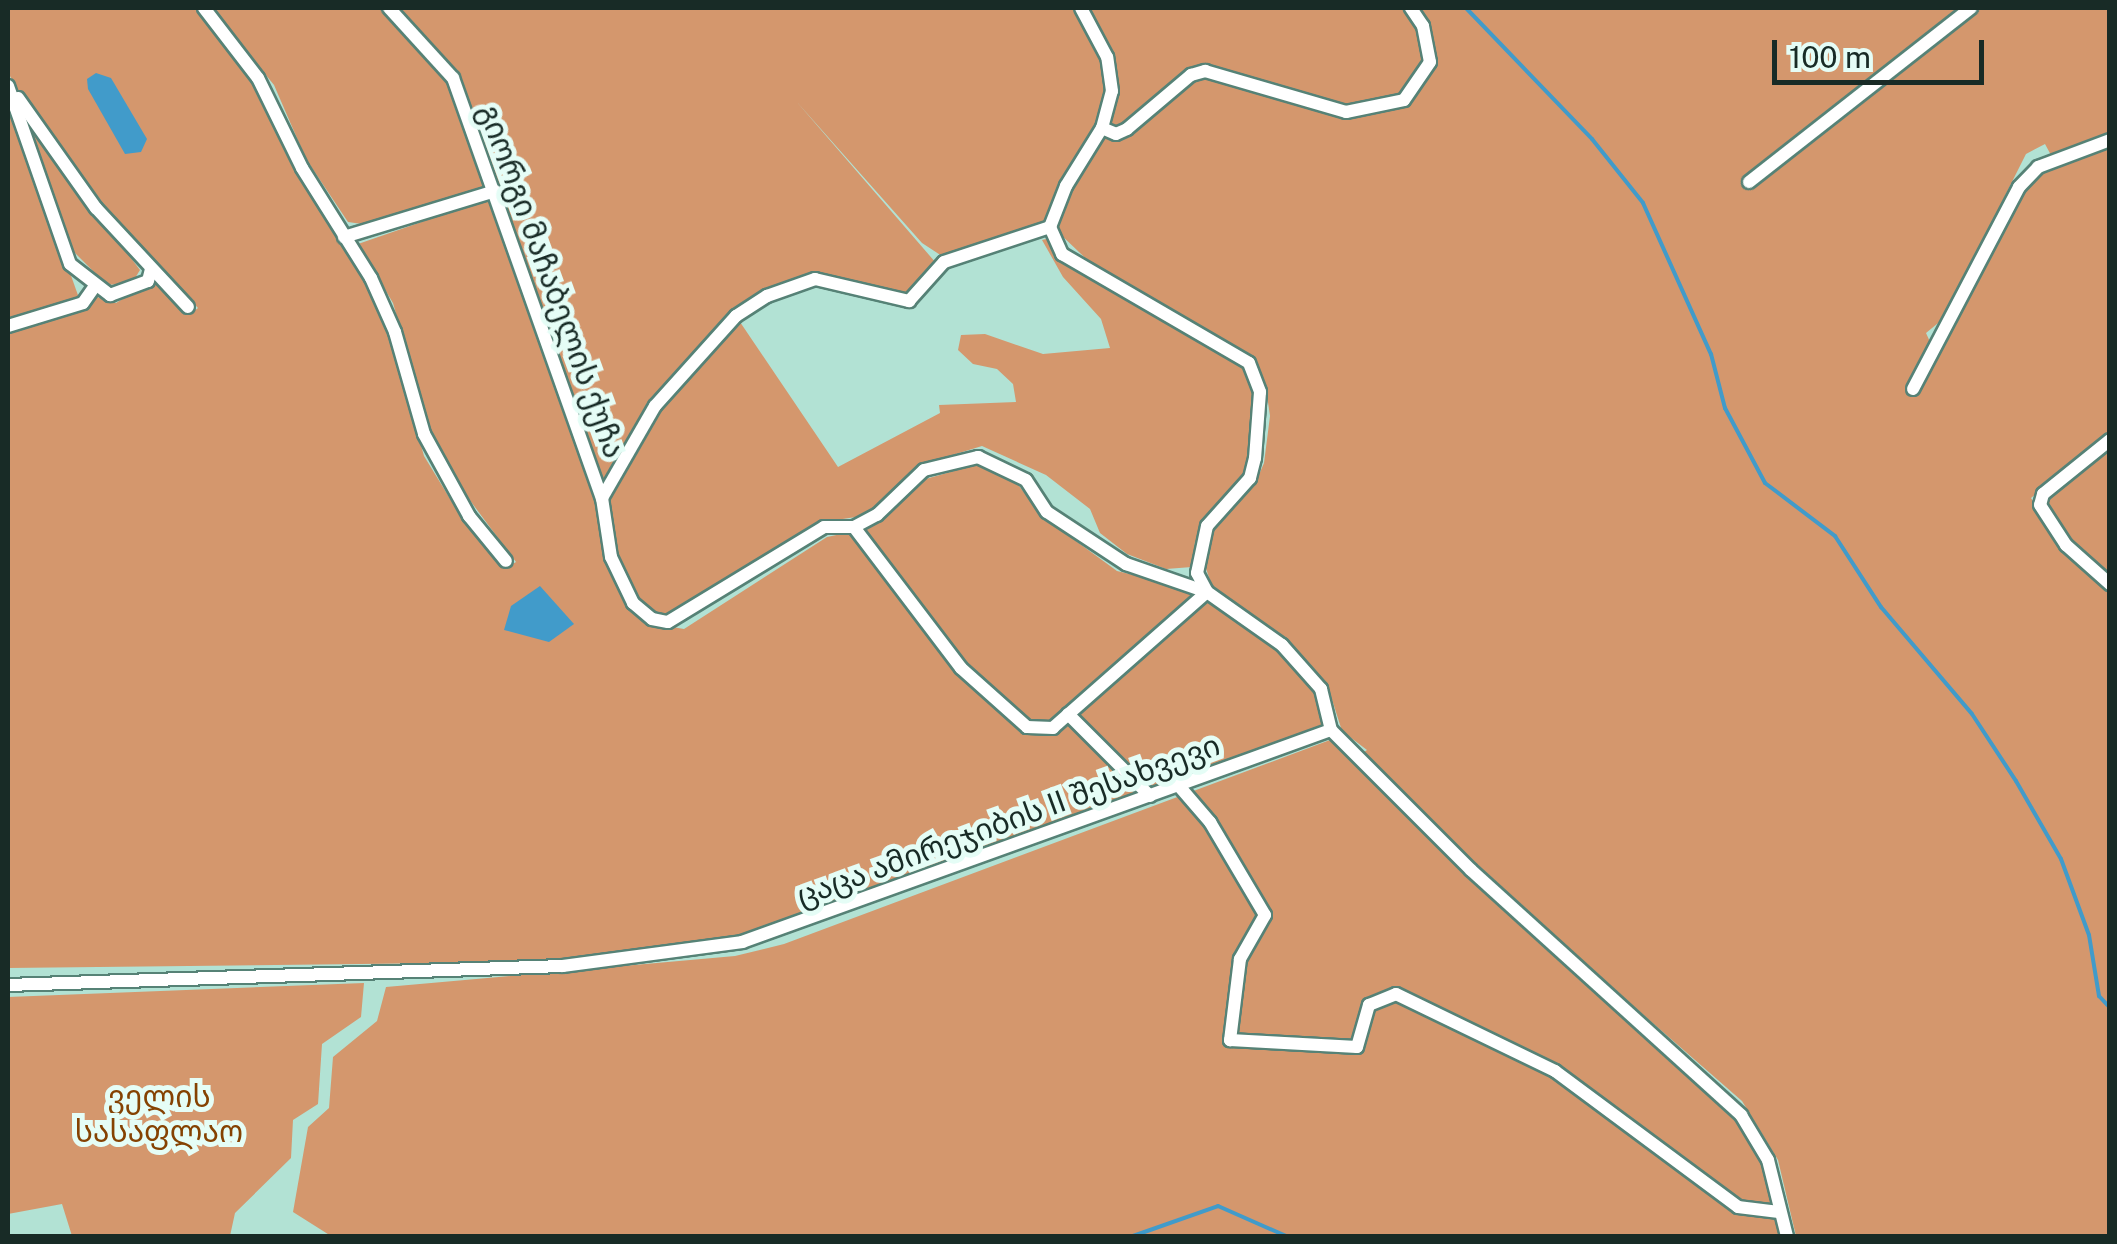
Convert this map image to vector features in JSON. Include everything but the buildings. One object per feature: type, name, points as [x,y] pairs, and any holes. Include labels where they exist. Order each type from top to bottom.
[{"type":"street","points":[[204,8],[258,78],[395,332],[433,452],[470,516],[506,561]]},
{"type":"street","name":"გიორგი მაჩაბელის ქუჩა","points":[[390,8],[453,78],[602,498]]},
{"type":"street","points":[[1081,8],[1107,57],[1112,91],[1102,128],[1066,186],[1050,227],[1062,254],[1249,363],[1260,392],[1250,478],[1200,540],[1197,573],[1207,592]]},
{"type":"street","points":[[1102,128],[1116,134],[1127,129],[1191,75],[1206,71],[1346,112],[1404,100],[1430,62],[1423,26],[1411,8]]},
{"type":"street","points":[[1749,182],[1972,8]]},
{"type":"street","points":[[8,88],[70,264],[94,287],[128,292],[148,281],[150,269]]},
{"type":"street","points":[[8,88],[96,208],[188,308]]},
{"type":"street","points":[[1913,389],[2019,186],[2038,167],[2110,140]]},
{"type":"street","points":[[344,237],[495,191]]},
{"type":"street","name":"გიორგი მაჩაბელის ქუჩა","points":[[602,498],[655,406],[736,316],[767,296],[814,279],[909,302],[944,262],[1050,227]]},
{"type":"street","points":[[8,326],[83,303],[94,287]]},
{"type":"street","points":[[2110,440],[2043,494],[2040,504],[2066,545],[2110,584]]},
{"type":"street","points":[[602,498],[610,557],[633,604],[652,620],[668,622],[824,527],[854,527],[924,470],[978,457],[1026,480],[1047,512],[1126,564],[1207,592],[1282,645],[1321,689],[1331,730],[1471,870],[1741,1115],[1768,1160],[1787,1236]]},
{"type":"street","points":[[854,527],[961,668],[1027,727],[1053,728],[1207,592]]},
{"type":"street","points":[[1068,714],[1150,796]]},
{"type":"street","name":"ცაცა ამირეჯიბის II შესახვევი","points":[[8,984],[564,966],[742,942],[1331,730]]},
{"type":"street","points":[[1179,786],[1210,822],[1265,915],[1240,960],[1230,1040],[1357,1047],[1369,1005],[1396,994],[1554,1071],[1738,1207],[1778,1212]]},
{"type":"green space","points":[[8,8],[196,8],[254,81],[368,286],[390,335],[424,456],[463,520],[506,568],[516,562],[448,471],[424,414],[393,303],[358,244],[488,199],[597,501],[606,560],[643,622],[684,629],[827,537],[865,529],[922,480],[979,464],[1013,478],[1043,517],[1117,571],[1192,589],[1283,653],[1314,689],[1324,725],[739,936],[532,962],[8,968],[8,330],[94,296],[116,303],[155,279],[189,315],[198,308],[124,231],[16,88],[8,72]]},
{"type":"green space","points":[[211,8],[383,8],[452,86],[488,185],[369,225],[348,222],[306,159],[274,85]]},
{"type":"green space","points":[[395,8],[1078,8],[1104,58],[1108,92],[1099,125],[1043,224],[945,258],[922,243],[796,101],[936,263],[910,297],[862,291],[835,276],[797,279],[707,343],[610,479],[600,482],[464,90]]},
{"type":"green space","points":[[1085,8],[1965,8],[1746,180],[1803,142],[1818,139],[1837,113],[1979,8],[2109,8],[2109,135],[2052,157],[2045,144],[2026,154],[1943,319],[1926,333],[1931,344],[1906,390],[1917,393],[2029,185],[2046,171],[2109,145],[2109,434],[2031,498],[2066,553],[2046,501],[2109,447],[2109,1236],[1796,1236],[1778,1160],[1742,1101],[1482,874],[1361,754],[1367,750],[1342,731],[1328,687],[1289,643],[1213,589],[1202,557],[1205,541],[1255,484],[1264,463],[1270,416],[1265,382],[1244,351],[1099,271],[1059,233],[1059,215],[1099,138],[1117,85]]},
{"type":"green space","points":[[8,99],[79,298],[8,320]]},
{"type":"green space","points":[[27,119],[140,270],[132,283],[107,285],[74,252]]},
{"type":"green space","points":[[1050,238],[1059,258],[1244,365],[1255,386],[1248,473],[1195,542],[1192,567],[1166,569],[1127,554],[1100,533],[1090,509],[1046,475],[982,446],[923,464],[869,515],[823,522],[668,616],[651,613],[638,601],[616,554],[607,500],[660,407],[740,322],[838,467],[940,413],[939,405],[1016,402],[1013,384],[997,369],[973,364],[958,350],[961,335],[985,334],[1043,354],[1110,348],[1101,319],[1063,277],[1042,240]]},
{"type":"green space","points":[[1330,740],[1736,1122],[1763,1165],[1781,1236],[331,1236],[293,1212],[308,1127],[329,1108],[333,1057],[377,1021],[386,987],[735,956],[784,944]]},
{"type":"green space","name":"ველის სასაფლაო","points":[[364,983],[361,1017],[322,1044],[318,1104],[293,1120],[291,1158],[235,1213],[230,1236],[72,1236],[62,1204],[8,1214],[8,997]]},
{"type":"water","points":[[96,73],[111,78],[147,139],[141,152],[125,154],[88,89],[87,79]]},
{"type":"water","points":[[540,586],[574,624],[549,642],[504,630],[511,606]]},
{"type":"waterway","points":[[1466,8],[1592,139],[1643,203],[1711,354],[1725,408],[1765,483],[1835,536],[1881,607],[1972,714],[2016,781],[2061,859],[2089,935],[2099,996],[2110,1008]]},
{"type":"waterway","points":[[1133,1236],[1218,1206],[1286,1236]]}]
